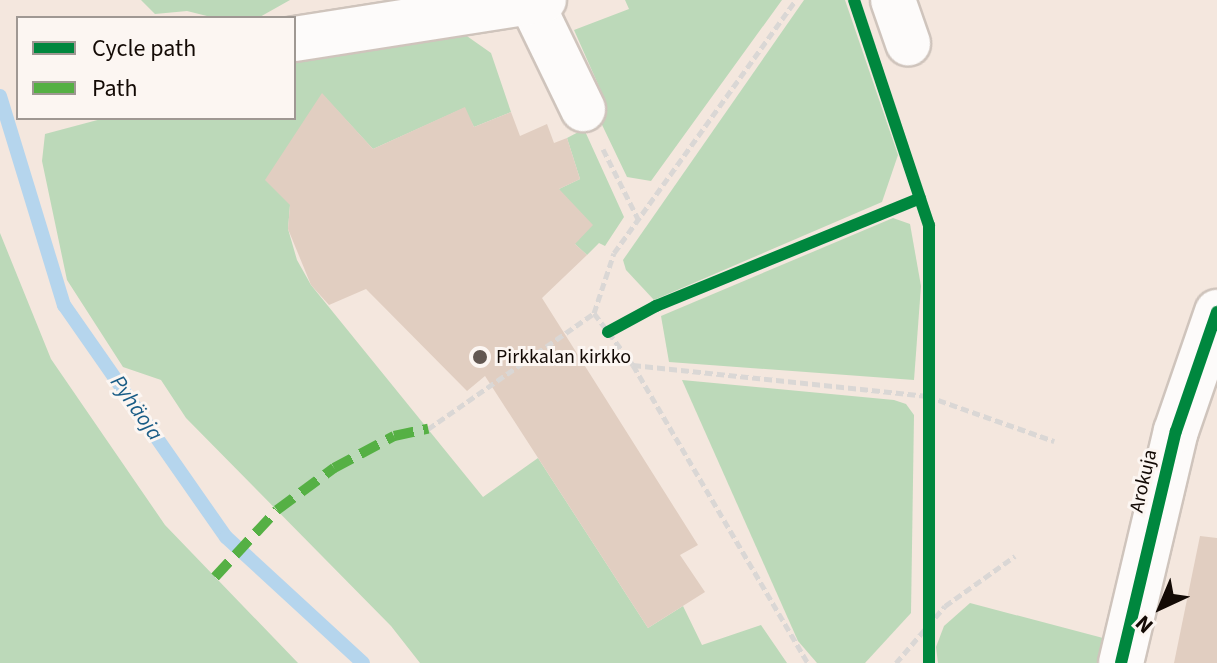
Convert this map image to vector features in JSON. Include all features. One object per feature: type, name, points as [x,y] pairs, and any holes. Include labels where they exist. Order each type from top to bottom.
[{"type":"street","points":[[893,0],[908,43]]},
{"type":"street","points":[[296,39],[538,2],[583,109]]},
{"type":"street","name":"Arokuja","points":[[1121,663],[1176,431],[1206,377],[1217,312]]},
{"type":"path","points":[[428,429],[537,357],[594,313],[614,253],[796,0]]},
{"type":"path","points":[[583,109],[638,219]]},
{"type":"path","points":[[594,313],[614,329],[808,663]]},
{"type":"path","points":[[633,365],[927,396],[1054,441]]},
{"type":"path","points":[[927,380],[927,411]]},
{"type":"path","points":[[896,663],[945,606],[1015,556]]},
{"type":"path","points":[[926,598],[927,651]]},
{"type":"green space","points":[[141,0],[290,0],[262,16],[207,16],[187,11],[155,14]]},
{"type":"green space","points":[[625,0],[782,0],[651,181],[627,177],[593,106],[605,100],[574,30],[629,9]]},
{"type":"green space","points":[[804,0],[845,0],[898,155],[882,202],[654,300],[626,270],[623,260]]},
{"type":"green space","points":[[464,34],[491,53],[511,112],[474,127],[464,108],[373,149],[322,94],[290,205],[288,229],[297,260],[311,285],[483,497],[538,458],[648,628],[683,606],[702,645],[761,625],[787,663],[420,663],[391,626],[186,418],[161,380],[123,367],[67,280],[42,161],[45,134],[98,120],[296,120],[296,49]]},
{"type":"green space","points":[[584,129],[624,217],[605,246],[599,243],[587,255],[575,244],[559,189],[580,179],[567,138]]},
{"type":"green space","points":[[893,218],[910,224],[921,286],[914,380],[669,362],[661,316]]},
{"type":"green space","points":[[0,233],[51,359],[165,525],[298,663],[0,663]]},
{"type":"green space","points":[[682,380],[894,400],[906,404],[914,415],[911,613],[865,663],[817,663],[798,641]]},
{"type":"green space","points":[[970,603],[1103,638],[1098,663],[938,663],[936,647],[944,626]]},
{"type":"building","name":"Pirkkalan kirkko","points":[[322,93],[373,149],[465,107],[474,127],[511,112],[520,136],[547,124],[554,143],[567,138],[580,179],[559,189],[593,225],[575,244],[587,255],[542,298],[698,545],[680,555],[705,592],[648,628],[485,376],[467,391],[366,289],[329,305],[311,285],[288,229],[290,205],[265,180]]},
{"type":"building","points":[[1200,536],[1217,538],[1217,663],[1174,663]]},
{"type":"waterway","name":"Pyhäoja","points":[[0,96],[64,305],[226,537],[363,663]]},
{"type":"marked path","points":[[215,577],[277,510],[334,468],[394,436],[428,429]]},
{"type":"cycle path","points":[[854,0],[929,225],[929,663]]},
{"type":"cycle path","points":[[608,332],[656,306],[920,198]]},
{"type":"cycle path","points":[[1121,663],[1176,431],[1217,312]]},
{"type":"place","name":"Pirkkalan kirkko","points":[[480,357]]}]
